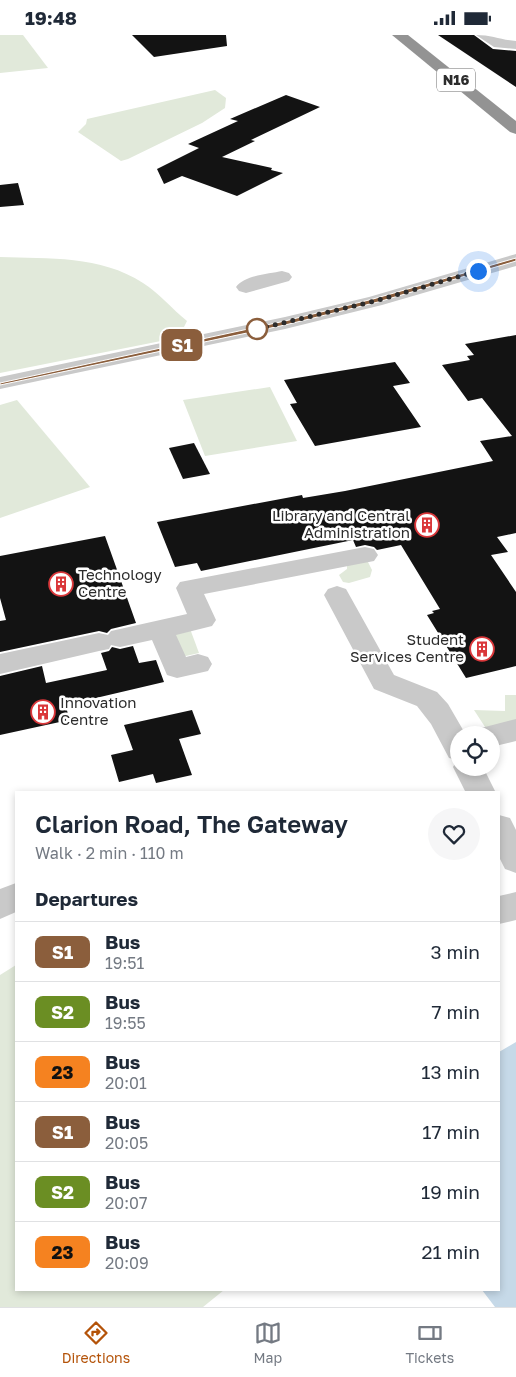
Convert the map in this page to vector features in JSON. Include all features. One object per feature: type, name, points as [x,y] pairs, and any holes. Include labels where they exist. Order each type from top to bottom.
[{"type":"highway","name":"N16","points":[[399,35],[516,129]]},
{"type":"street","points":[[483,35],[499,45],[516,45]]},
{"type":"street","points":[[0,383],[294,321],[375,301],[516,260]]},
{"type":"street","points":[[246,287],[282,277]]},
{"type":"street","points":[[0,664],[203,620],[189,588],[364,555]]},
{"type":"street","points":[[337,595],[384,682],[394,689],[421,696],[432,703],[450,734]]},
{"type":"street","points":[[161,630],[192,665]]},
{"type":"street","points":[[500,734],[516,731]]},
{"type":"street","points":[[472,776],[480,791]]},
{"type":"street","points":[[500,829],[516,860]]},
{"type":"street","points":[[0,905],[15,897]]},
{"type":"street","points":[[500,910],[516,906]]},
{"type":"green space","points":[[0,35],[23,35],[48,68],[0,73]]},
{"type":"green space","points":[[215,90],[226,98],[225,108],[202,123],[128,159],[121,161],[78,132],[86,124],[87,119]]},
{"type":"green space","points":[[0,257],[74,260],[109,267],[127,274],[149,287],[187,321],[183,329],[166,340],[0,373]]},
{"type":"green space","points":[[270,387],[297,441],[205,456],[183,400]]},
{"type":"green space","points":[[17,400],[90,487],[0,518],[0,405]]},
{"type":"green space","points":[[365,556],[372,570],[370,577],[349,583],[343,582],[339,575],[347,569],[347,564]]},
{"type":"green space","points":[[189,626],[199,653],[177,658],[168,631]]},
{"type":"green space","points":[[505,695],[516,695],[516,722],[500,726],[484,726],[474,710],[505,711]]},
{"type":"green space","points":[[15,966],[15,1291],[223,1291],[203,1307],[0,1307],[0,975]]},
{"type":"water","points":[[516,1042],[516,1307],[495,1307],[483,1291],[500,1291],[500,1051]]},
{"type":"building","points":[[132,35],[226,35],[227,46],[154,57]]},
{"type":"building","points":[[438,35],[474,35],[493,49],[516,51],[516,87]]},
{"type":"building","points":[[286,95],[320,107],[251,140],[255,141],[222,157],[272,168],[271,170],[283,173],[237,196],[182,176],[164,184],[157,169],[199,148],[188,144],[238,121],[230,119]]},
{"type":"building","points":[[18,183],[24,205],[0,207],[0,185]]},
{"type":"building","points":[[516,335],[516,533],[497,537],[508,552],[491,555],[516,592],[516,666],[466,678],[427,615],[434,613],[432,611],[440,609],[401,545],[377,550],[374,547],[365,545],[356,547],[353,540],[201,571],[197,563],[175,567],[157,522],[302,495],[303,498],[345,491],[493,461],[480,441],[512,436],[482,398],[468,401],[442,365],[470,360],[467,356],[474,355],[465,344]]},
{"type":"building","points":[[395,362],[410,383],[393,386],[421,427],[315,446],[290,404],[297,403],[284,380]]},
{"type":"building","points":[[194,443],[210,474],[183,479],[169,448]]},
{"type":"building","name":"Technology Centre","points":[[105,536],[136,623],[111,629],[107,633],[99,631],[0,652],[0,621],[6,620],[0,598],[0,556]]},
{"type":"building","points":[[133,646],[139,663],[156,660],[164,682],[66,705],[69,720],[0,735],[0,676],[42,666],[46,683],[107,670],[101,653],[109,651],[112,647],[120,649]]},
{"type":"building","points":[[192,710],[201,734],[179,739],[192,775],[156,783],[153,774],[119,782],[111,755],[133,750],[124,725]]},
{"type":"bus line","name":"S1","points":[[0,383],[285,323],[375,301],[516,260]]},
{"type":"place","name":"Library and Central Administration","points":[[427,525]]},
{"type":"place","name":"Technology Centre","points":[[61,584]]},
{"type":"place","name":"Student Services Centre","points":[[482,649]]},
{"type":"place","name":"Innovation Centre","points":[[43,712]]},
{"type":"route","points":[[257,329],[253,330],[375,301],[478,271]]}]
